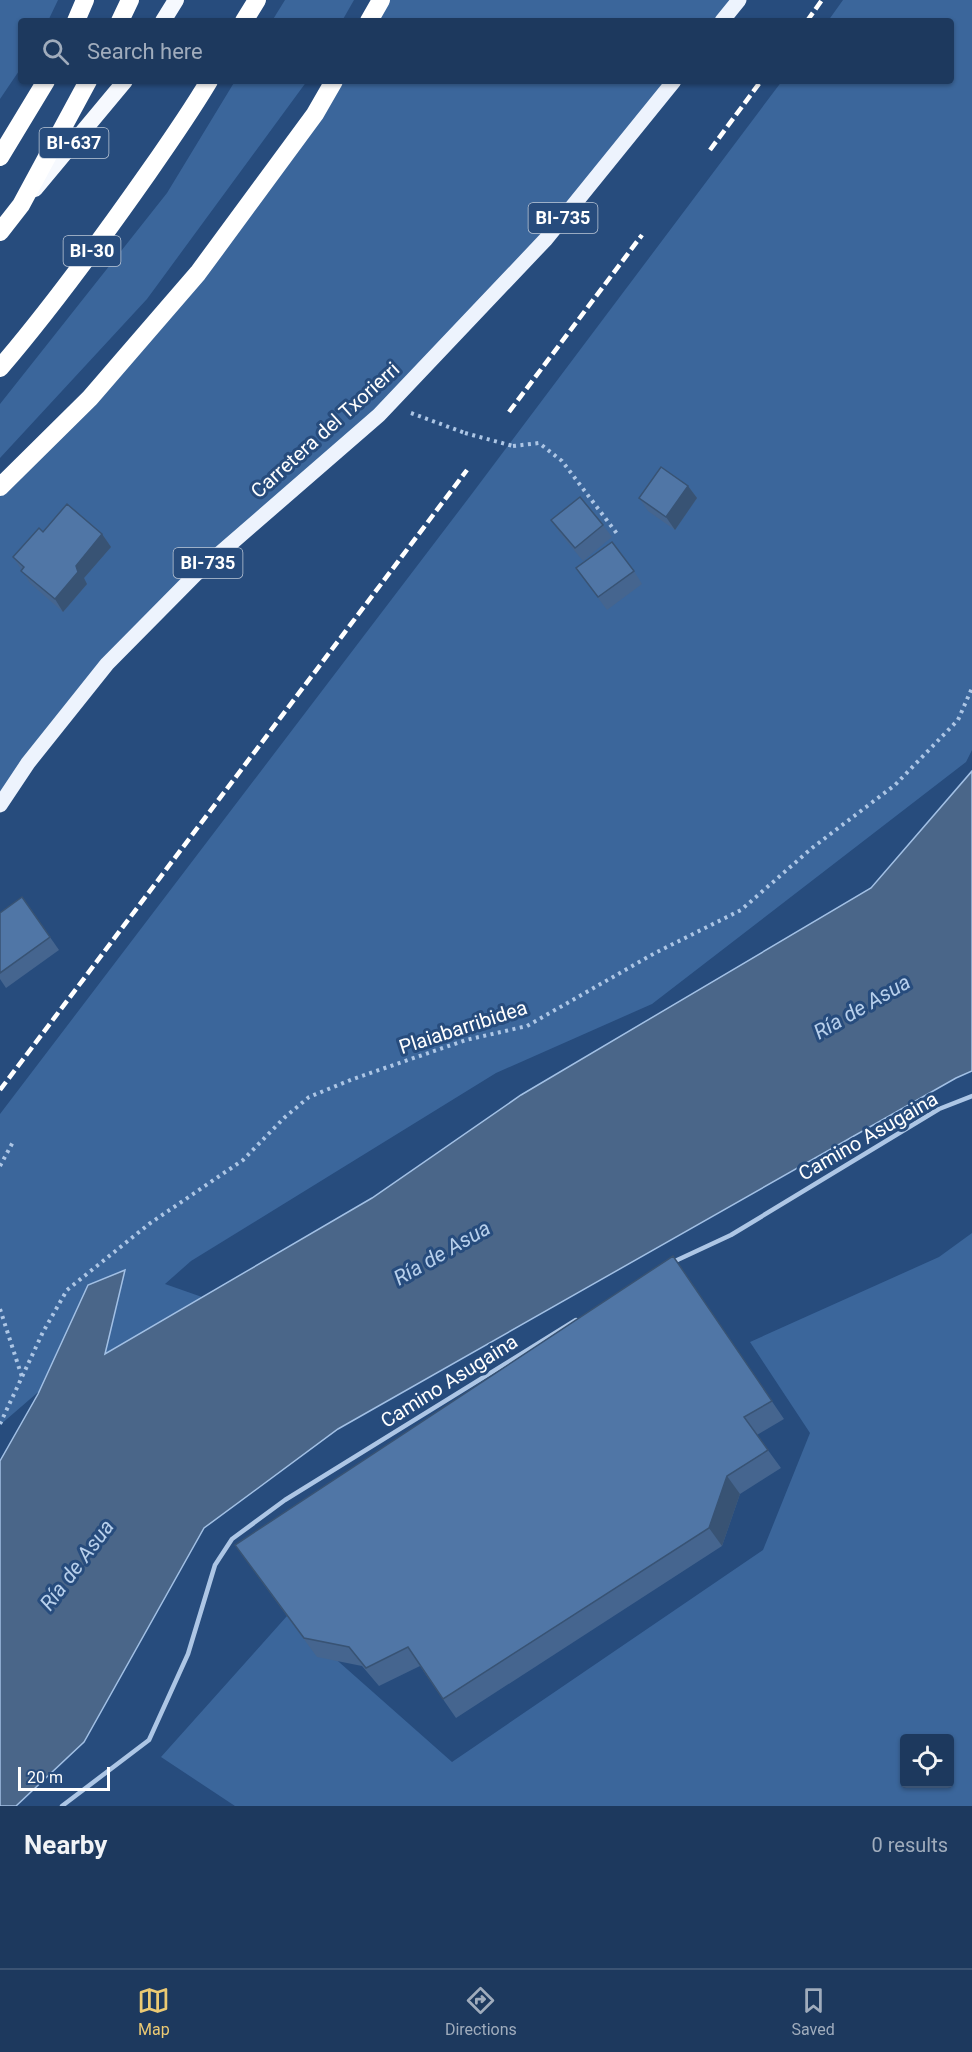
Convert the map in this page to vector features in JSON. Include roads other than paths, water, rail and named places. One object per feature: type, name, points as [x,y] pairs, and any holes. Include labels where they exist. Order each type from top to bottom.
[{"type":"highway","points":[[77,18],[85,0]]},
{"type":"highway","points":[[121,18],[130,0]]},
{"type":"highway","points":[[165,18],[176,0]]},
{"type":"highway","points":[[246,18],[257,0]]},
{"type":"highway","points":[[371,18],[381,0]]},
{"type":"highway","points":[[0,157],[44,84]]},
{"type":"highway","points":[[0,232],[21,205],[86,84]]},
{"type":"highway","name":"BI-637","points":[[21,205],[122,84]]},
{"type":"highway","name":"BI-30","points":[[0,368],[110,229],[207,84]]},
{"type":"highway","points":[[0,487],[90,398],[198,273],[315,114],[332,84]]},
{"type":"main road","points":[[724,18],[739,0]]},
{"type":"main road","name":"Carretera del Txorierri","points":[[0,806],[28,764],[106,664],[196,574],[387,406],[546,239],[672,84]]},
{"type":"lane","name":"Camino Asugaina","points":[[668,1265],[731,1235],[939,1109],[972,1096]]},
{"type":"lane","name":"Camino Asugaina","points":[[62,1806],[148,1740],[188,1654],[215,1565],[232,1539],[285,1500],[577,1320]]},
{"type":"water","name":"Ría de Asua","points":[[972,771],[972,1071],[338,1429],[204,1528],[84,1742],[16,1806],[0,1806],[0,1461],[38,1394],[88,1285],[125,1270],[105,1354],[372,1198],[521,1095],[871,888]]},
{"type":"railway","points":[[809,18],[822,0]]},
{"type":"railway","points":[[710,150],[759,84]]},
{"type":"railway","points":[[509,412],[642,235]]},
{"type":"railway","points":[[0,1090],[467,470]]}]
